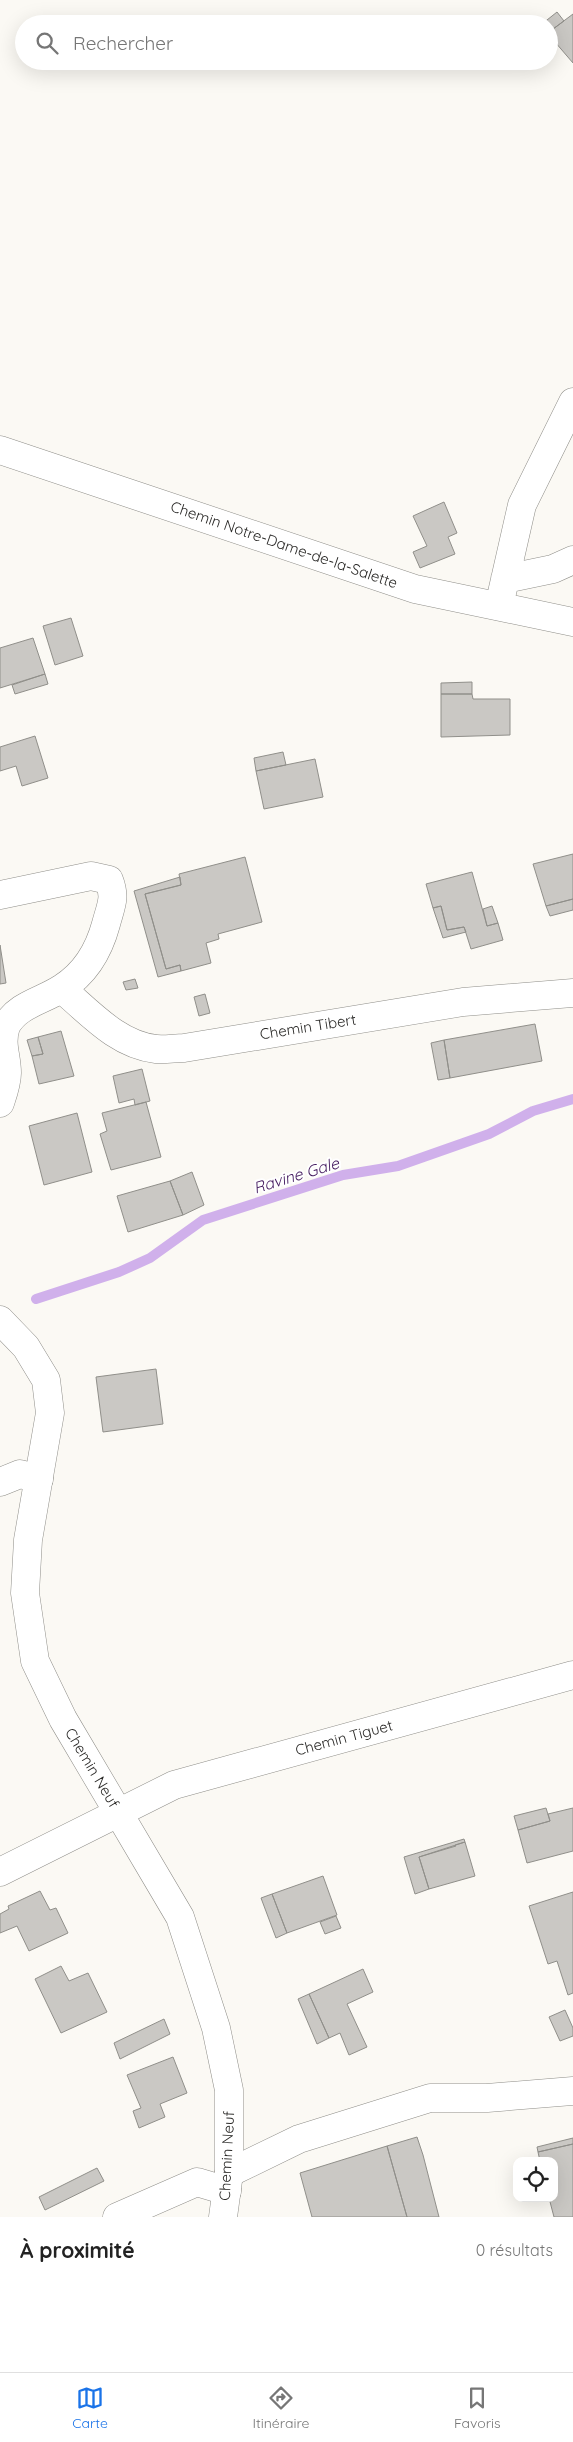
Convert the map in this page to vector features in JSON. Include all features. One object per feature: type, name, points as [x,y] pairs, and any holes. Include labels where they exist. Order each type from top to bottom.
[{"type":"street","points":[[499,606],[522,505],[573,402]]},
{"type":"street","name":"Chemin Notre-Dame-de-la-Salette","points":[[0,450],[415,589],[573,622]]},
{"type":"street","points":[[505,579],[553,569],[573,560]]},
{"type":"street","points":[[0,895],[91,876],[109,880],[114,894],[101,944],[83,970],[62,989],[37,999],[16,1012],[4,1028],[0,1041],[1,1054],[7,1073],[0,1103]]},
{"type":"street","name":"Chemin Tibert","points":[[62,989],[113,1033],[135,1044],[157,1050],[184,1048],[463,1002],[573,993]]},
{"type":"street","name":"Chemin Neuf","points":[[0,1320],[26,1346],[46,1380],[50,1413],[28,1540],[25,1593],[35,1662],[63,1719],[180,1917],[216,2028],[229,2090],[226,2194]]},
{"type":"street","points":[[0,1482],[20,1474],[39,1479]]},
{"type":"street","name":"Chemin Tiguet","points":[[0,1872],[174,1785],[573,1675]]},
{"type":"street","points":[[117,2217],[197,2182],[226,2194],[298,2139],[430,2098],[487,2098],[573,2091]]},
{"type":"building","points":[[557,12],[564,21],[558,25],[558,15],[553,15]]},
{"type":"building","points":[[573,14],[573,63],[558,46],[558,25]]},
{"type":"building","points":[[444,502],[457,533],[448,537],[455,554],[420,568],[413,552],[427,546],[413,516]]},
{"type":"building","points":[[71,618],[83,656],[55,665],[43,626]]},
{"type":"building","points":[[33,638],[45,674],[0,688],[0,648]]},
{"type":"building","points":[[45,674],[48,684],[15,694],[12,685]]},
{"type":"building","points":[[472,682],[472,694],[441,694],[441,683]]},
{"type":"building","points":[[441,694],[472,694],[473,699],[510,699],[510,735],[441,737]]},
{"type":"building","points":[[35,736],[48,778],[22,786],[16,766],[0,771],[0,747]]},
{"type":"building","points":[[283,752],[286,765],[256,771],[254,758]]},
{"type":"building","points":[[315,759],[323,797],[264,809],[256,771]]},
{"type":"building","points":[[573,854],[573,899],[546,906],[533,864]]},
{"type":"building","points":[[245,857],[262,922],[218,934],[219,939],[206,943],[211,963],[181,971],[180,965],[166,969],[145,894],[181,885],[179,874]]},
{"type":"building","points":[[472,872],[487,926],[498,923],[503,940],[471,949],[464,927],[447,930],[441,906],[433,908],[426,884]]},
{"type":"building","points":[[180,877],[181,885],[145,894],[166,969],[180,965],[181,971],[158,977],[134,891]]},
{"type":"building","points":[[573,899],[573,910],[550,916],[546,906]]},
{"type":"building","points":[[441,906],[447,930],[464,927],[466,932],[443,938],[433,908]]},
{"type":"building","points":[[492,906],[498,923],[487,926],[483,909]]},
{"type":"building","points":[[0,945],[6,983],[0,984]]},
{"type":"building","points":[[135,979],[138,988],[126,990],[123,982]]},
{"type":"building","points":[[205,994],[210,1013],[199,1016],[194,997]]},
{"type":"building","points":[[535,1024],[542,1061],[450,1078],[444,1040]]},
{"type":"building","points":[[61,1031],[74,1076],[39,1084],[32,1056],[43,1054],[38,1037]]},
{"type":"building","points":[[38,1037],[43,1054],[32,1056],[27,1040]]},
{"type":"building","points":[[444,1040],[450,1078],[438,1080],[431,1043]]},
{"type":"building","points":[[142,1069],[150,1101],[135,1105],[134,1099],[119,1103],[113,1076]]},
{"type":"building","points":[[146,1102],[161,1157],[111,1170],[100,1134],[107,1131],[102,1113]]},
{"type":"building","points":[[77,1113],[92,1172],[44,1185],[29,1126]]},
{"type":"building","points":[[192,1172],[204,1205],[183,1215],[170,1181]]},
{"type":"building","points":[[170,1181],[183,1215],[128,1232],[117,1196]]},
{"type":"building","points":[[156,1369],[163,1424],[103,1432],[96,1377]]},
{"type":"building","points":[[546,1808],[550,1821],[518,1830],[514,1816]]},
{"type":"building","points":[[573,1808],[573,1851],[527,1863],[518,1830],[550,1821],[548,1814]]},
{"type":"building","points":[[464,1839],[465,1842],[456,1846],[419,1857],[429,1889],[415,1894],[404,1857]]},
{"type":"building","points":[[465,1842],[475,1876],[429,1889],[419,1857]]},
{"type":"building","points":[[323,1876],[337,1915],[287,1933],[272,1894]]},
{"type":"building","points":[[40,1891],[50,1910],[56,1908],[68,1933],[29,1951],[17,1926],[0,1933],[0,1914],[9,1909],[8,1906]]},
{"type":"building","points":[[573,1892],[573,1993],[568,1995],[557,1961],[548,1964],[529,1906]]},
{"type":"building","points":[[272,1894],[287,1933],[276,1938],[261,1898]]},
{"type":"building","points":[[336,1916],[341,1928],[325,1934],[320,1922]]},
{"type":"building","points":[[61,1966],[69,1981],[88,1973],[107,2012],[61,2033],[35,1979]]},
{"type":"building","points":[[363,1969],[373,1992],[347,2004],[367,2047],[349,2055],[340,2033],[329,2038],[309,1994]]},
{"type":"building","points":[[309,1994],[329,2038],[317,2044],[298,1999]]},
{"type":"building","points":[[565,2010],[573,2028],[573,2036],[560,2041],[549,2017]]},
{"type":"building","points":[[164,2019],[170,2034],[120,2059],[114,2043]]},
{"type":"building","points":[[173,2057],[187,2093],[160,2104],[165,2117],[139,2128],[133,2111],[141,2108],[127,2075]]},
{"type":"building","points":[[417,2137],[439,2217],[407,2217],[387,2146]]},
{"type":"building","points":[[573,2138],[573,2144],[538,2152],[537,2147]]},
{"type":"building","points":[[573,2144],[573,2217],[554,2217],[550,2202],[558,2202],[558,2157],[539,2157],[538,2152]]},
{"type":"building","points":[[387,2146],[407,2217],[312,2217],[300,2173]]},
{"type":"building","points":[[97,2168],[104,2181],[45,2210],[39,2197]]},
{"type":"waterway","name":"Ravine Gale","points":[[36,1299],[119,1272],[150,1258],[203,1220],[343,1175],[398,1166],[489,1134],[533,1111],[573,1099]]}]
